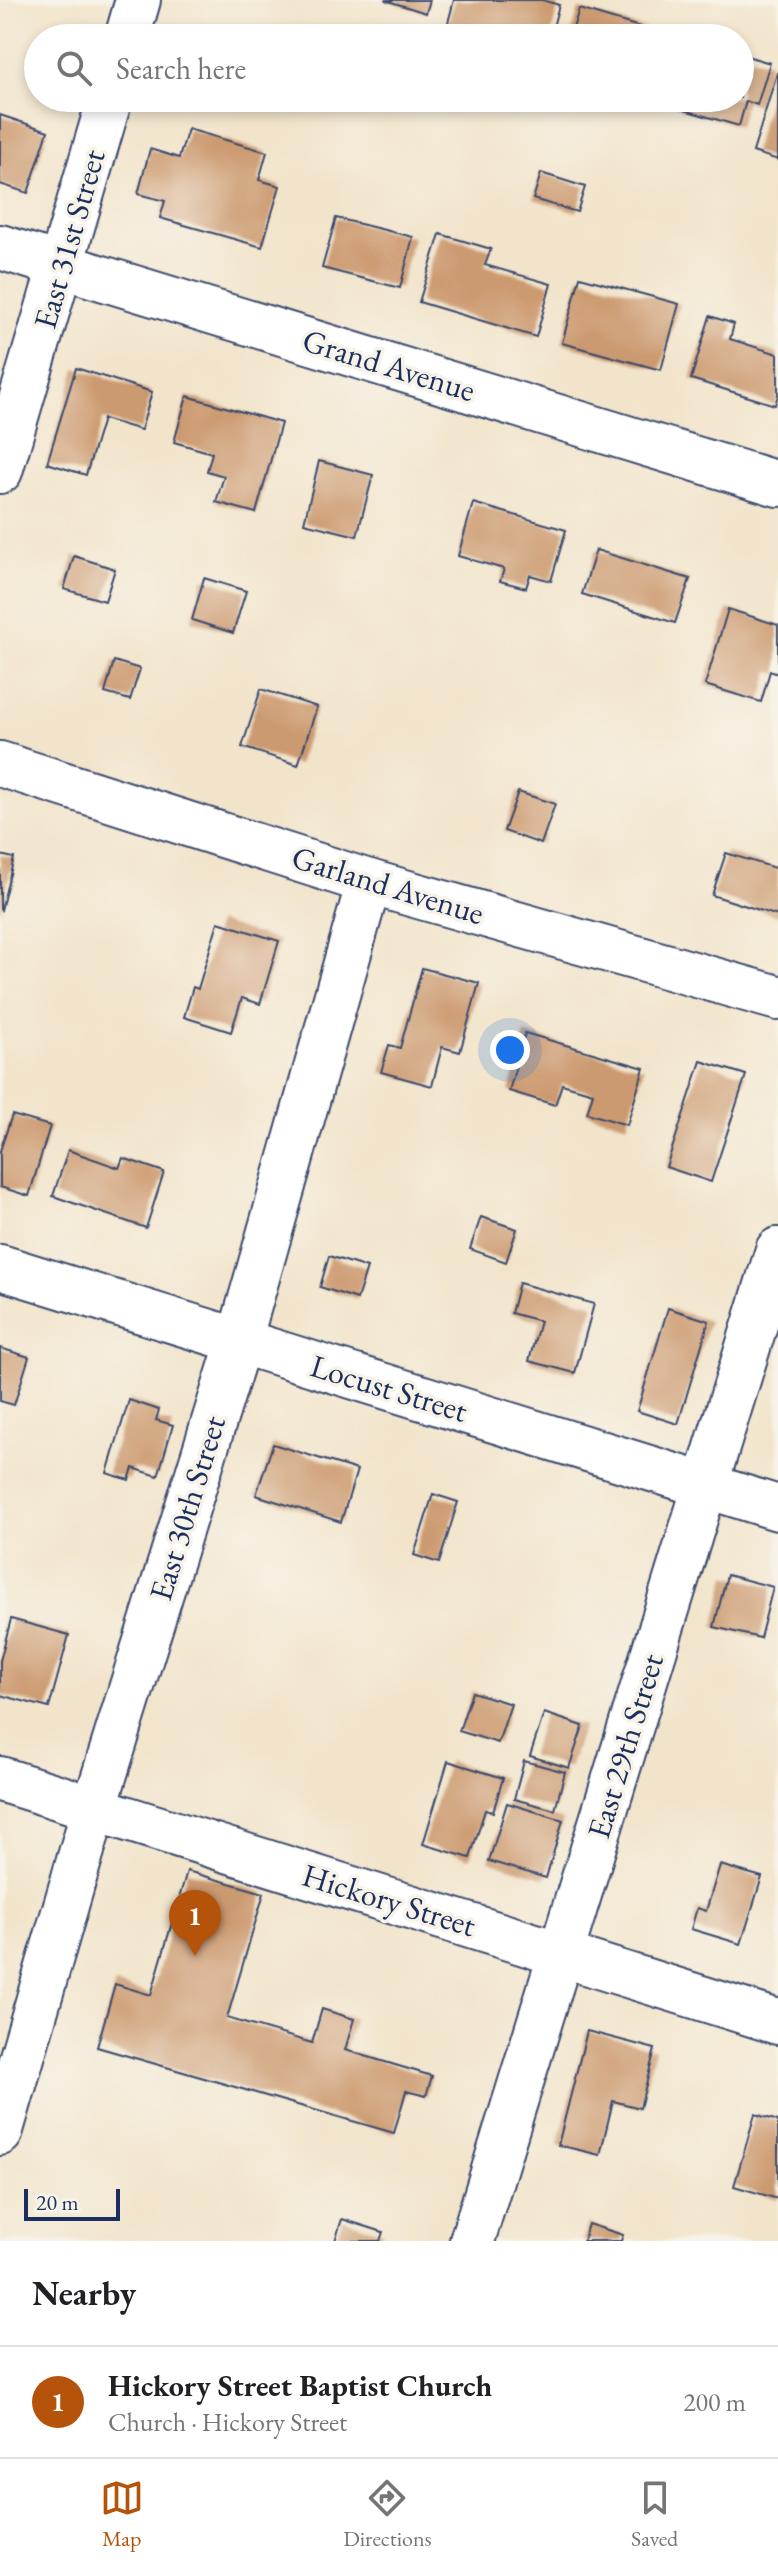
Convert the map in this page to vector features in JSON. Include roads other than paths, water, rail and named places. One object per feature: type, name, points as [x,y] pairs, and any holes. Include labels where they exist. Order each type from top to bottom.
[{"type":"street","points":[[131,24],[138,0]]},
{"type":"street","name":"East 31st Street","points":[[0,471],[106,112]]},
{"type":"street","name":"Grand Avenue","points":[[0,247],[778,484]]},
{"type":"street","name":"Garland Avenue","points":[[0,764],[369,882],[778,998]]},
{"type":"street","name":"East 30th Street","points":[[0,2133],[94,1809],[239,1341],[369,882]]},
{"type":"street","name":"East 29th Street","points":[[472,2241],[778,1250]]},
{"type":"street","name":"Locust Street","points":[[0,1267],[778,1508]]},
{"type":"street","name":"Hickory Street","points":[[0,1779],[778,2022]]},
{"type":"place","name":"Hickory Street Baptist Church","points":[[195,1956]]}]
